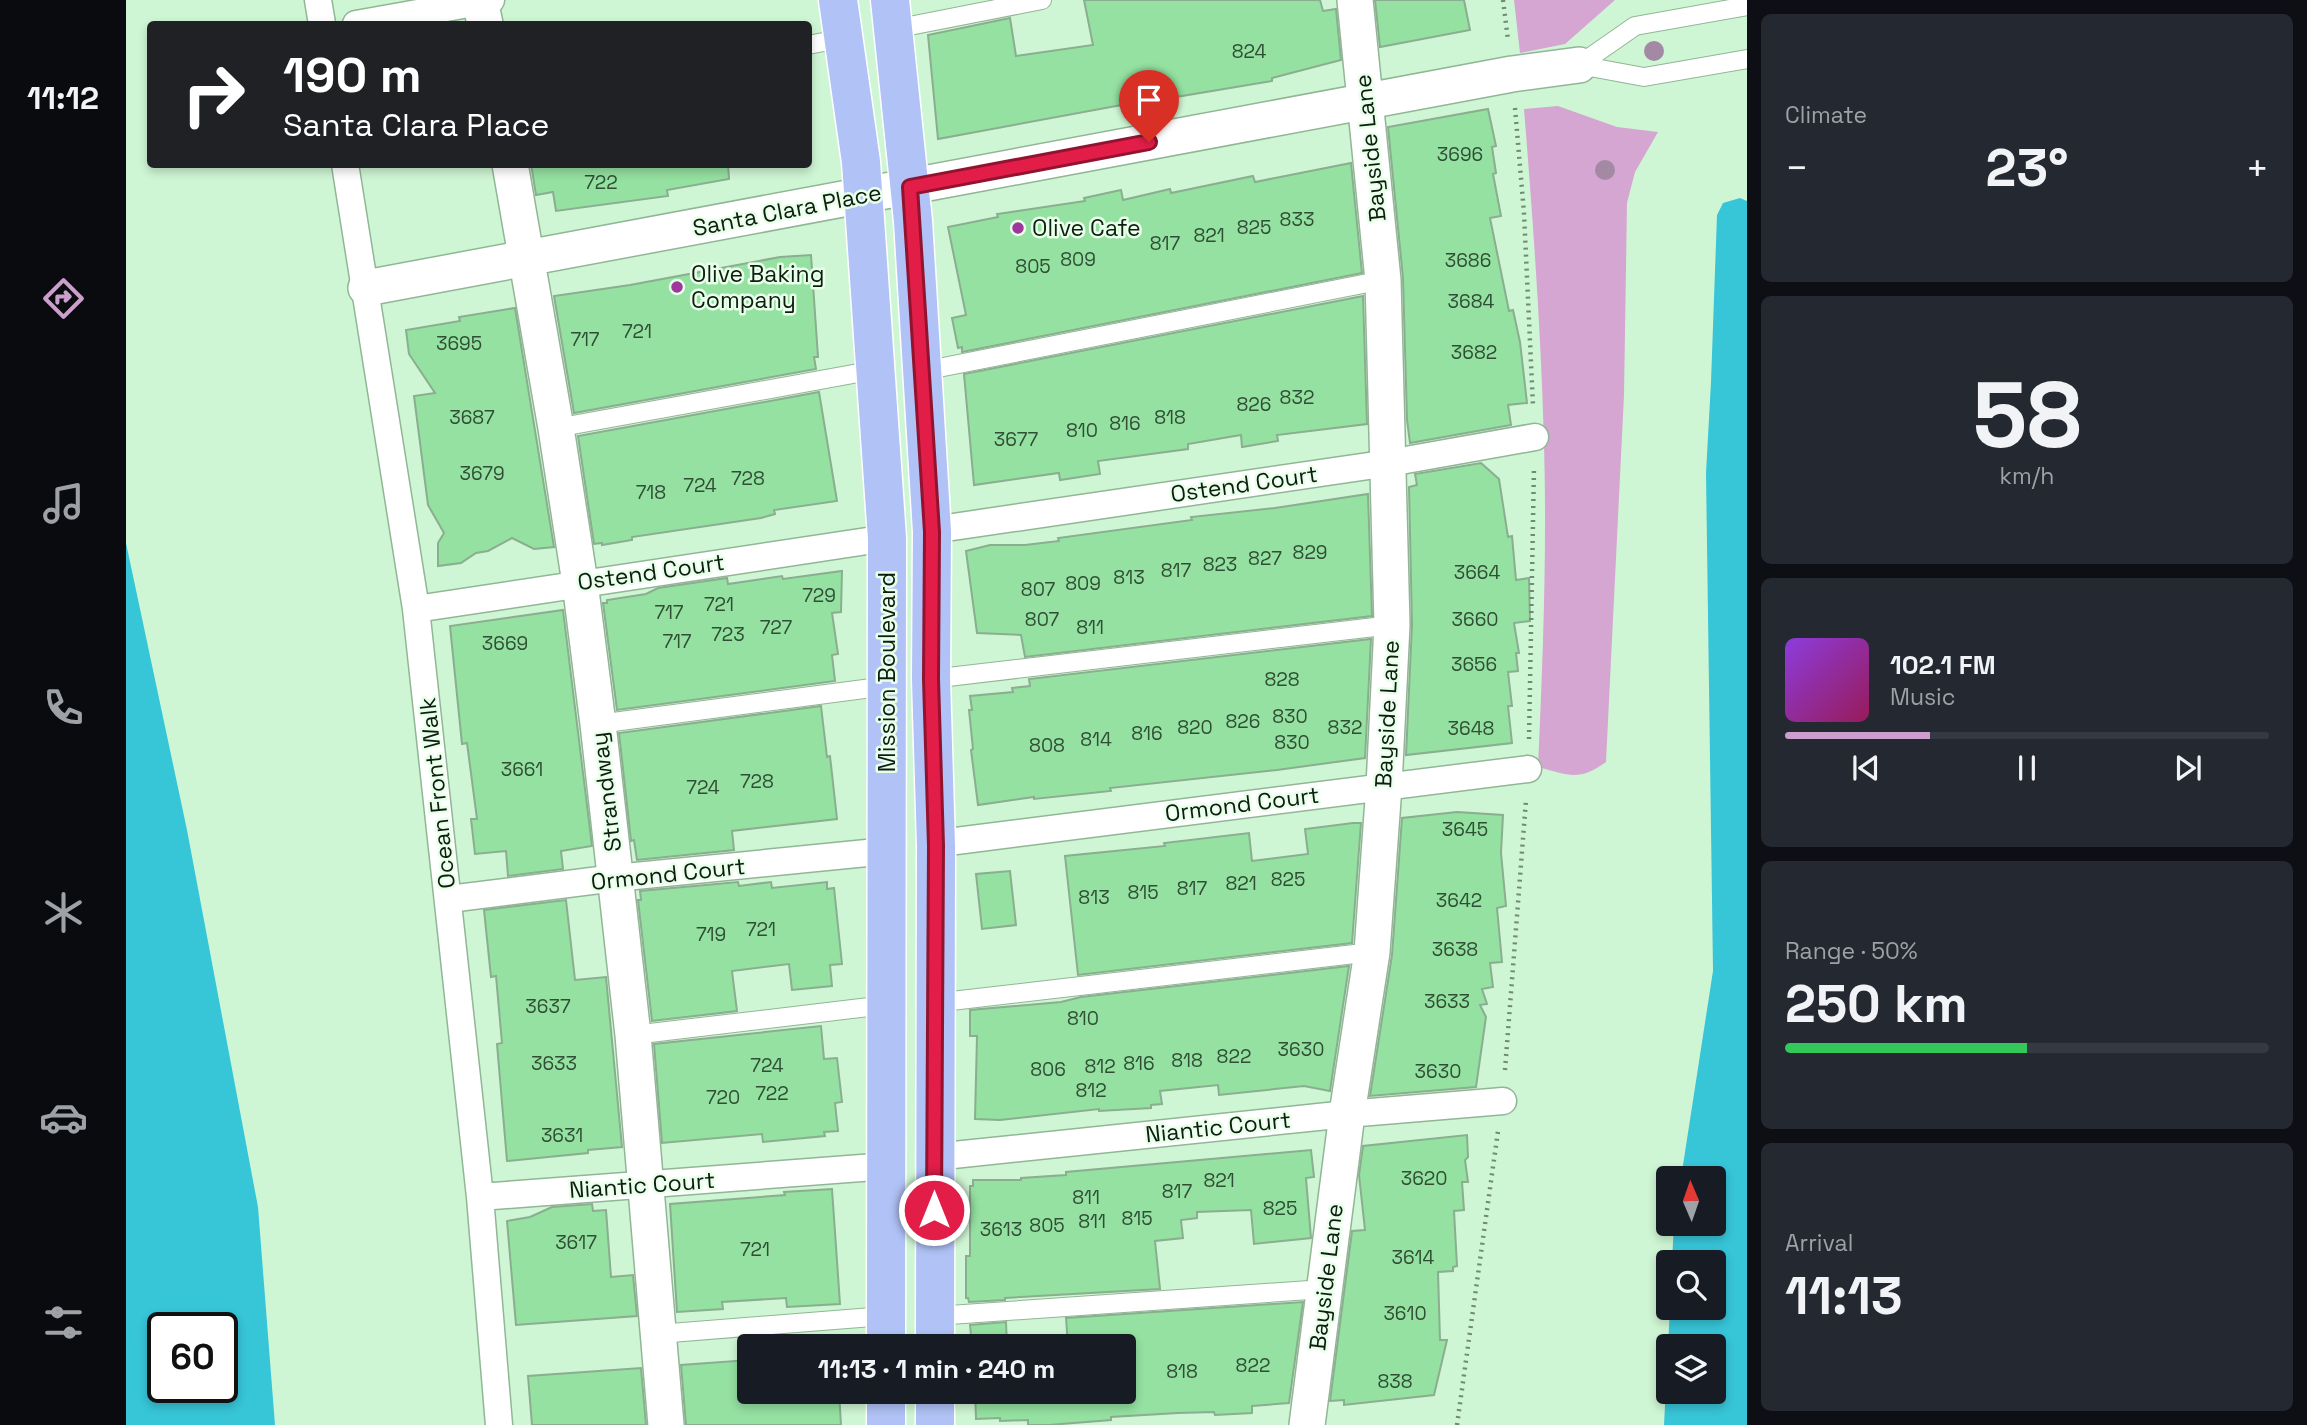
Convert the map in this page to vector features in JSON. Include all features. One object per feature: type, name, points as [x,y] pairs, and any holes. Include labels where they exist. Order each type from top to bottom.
[{"type":"main road","name":"Mission Boulevard","points":[[838,0],[826,41],[860,162],[887,537],[886,1331]]},
{"type":"main road","name":"Mission Boulevard","points":[[892,14],[910,187],[932,532],[931,679],[936,846],[935,1331]]},
{"type":"main road","points":[[886,1404],[886,1425]]},
{"type":"main road","points":[[935,1404],[935,1425]]},
{"type":"street","points":[[318,0],[322,21]]},
{"type":"street","name":"Bayside Lane","points":[[1307,1425],[1347,1114],[1372,952],[1392,625],[1383,280],[1355,0]]},
{"type":"street","points":[[379,21],[484,7]]},
{"type":"street","name":"Santa Clara Place","points":[[366,288],[1512,74],[1579,65]]},
{"type":"street","name":"Ocean Front Walk","points":[[346,168],[416,609],[480,1197],[499,1425]]},
{"type":"street","name":"Strandway","points":[[511,168],[524,259],[556,428],[598,724],[633,1035],[666,1425]]},
{"type":"street","name":"Ostend Court","points":[[953,527],[1389,463],[1535,437]]},
{"type":"street","name":"Ostend Court","points":[[416,609],[887,537]]},
{"type":"street","name":"Ormond Court","points":[[956,841],[1528,769]]},
{"type":"street","name":"Ormond Court","points":[[449,899],[615,878],[887,851]]},
{"type":"street","name":"Niantic Court","points":[[934,1157],[1347,1114],[1503,1101]]},
{"type":"street","name":"Niantic Court","points":[[480,1197],[888,1166]]},
{"type":"lane","points":[[892,14],[1042,0]]},
{"type":"lane","points":[[1579,65],[1635,26],[1747,6]]},
{"type":"lane","points":[[1579,65],[1644,77],[1747,59]]},
{"type":"lane","points":[[923,371],[1383,280]]},
{"type":"lane","points":[[556,428],[875,370]]},
{"type":"lane","points":[[931,679],[1392,625]]},
{"type":"lane","points":[[598,724],[887,686]]},
{"type":"lane","points":[[934,1003],[1372,952]]},
{"type":"lane","points":[[633,1035],[886,1005]]},
{"type":"lane","points":[[935,1331],[1324,1289]]},
{"type":"lane","points":[[658,1334],[886,1331]]},
{"type":"shaded area","points":[[1514,0],[1615,0],[1565,44],[1520,53]]},
{"type":"shaded area","points":[[1558,106],[1617,127],[1658,132],[1635,172],[1627,203],[1624,395],[1606,762],[1588,772],[1573,775],[1538,767],[1544,605],[1544,443],[1524,109]]},
{"type":"water","points":[[1740,198],[1747,201],[1747,1425],[1664,1425],[1665,1404],[1726,1404],[1726,1334],[1669,1334],[1669,1320],[1726,1320],[1726,1250],[1673,1250],[1673,1236],[1726,1236],[1726,1166],[1683,1166],[1713,971],[1706,473],[1717,215],[1723,203]]},
{"type":"water","points":[[126,543],[187,830],[258,1207],[275,1425],[126,1425]]},
{"type":"building","points":[[1084,0],[1320,0],[1323,11],[1336,9],[1341,60],[1272,78],[1272,81],[1176,95],[938,139],[928,35],[1010,18],[1016,56],[1093,45]]},
{"type":"building","points":[[1375,0],[1464,0],[1470,30],[1380,47]]},
{"type":"building","points":[[1488,109],[1496,146],[1492,147],[1496,173],[1493,174],[1501,216],[1490,218],[1509,311],[1513,310],[1520,342],[1527,403],[1508,405],[1511,425],[1410,443],[1403,278],[1388,127]]},
{"type":"building","points":[[1351,163],[1362,273],[962,352],[962,347],[958,348],[952,318],[966,315],[948,227],[998,217],[997,214],[1085,201],[1084,198],[1121,190],[1123,200],[1170,189],[1171,193],[1253,176],[1255,182]]},
{"type":"building","points":[[532,168],[728,168],[729,179],[667,190],[668,196],[556,211],[553,192],[536,195]]},
{"type":"building","points":[[811,255],[818,357],[814,357],[816,369],[574,413],[554,296],[780,257]]},
{"type":"building","points":[[1363,296],[1367,424],[1277,435],[1278,441],[1242,447],[1241,435],[1188,444],[1188,449],[1098,461],[1100,474],[1060,480],[1059,473],[974,485],[964,374]]},
{"type":"building","points":[[515,308],[554,547],[534,549],[512,538],[488,551],[476,553],[461,563],[438,566],[438,543],[444,533],[428,505],[414,396],[435,393],[409,354],[406,330],[460,321],[459,317]]},
{"type":"building","points":[[819,392],[837,501],[774,510],[775,514],[761,518],[632,537],[632,540],[602,545],[594,544],[578,436]]},
{"type":"building","points":[[1481,463],[1499,479],[1508,537],[1512,536],[1516,580],[1529,578],[1530,621],[1514,623],[1519,653],[1516,653],[1518,671],[1508,672],[1512,743],[1406,755],[1412,625],[1409,487],[1417,485],[1415,474]]},
{"type":"building","points":[[1368,494],[1372,616],[1025,657],[1021,635],[977,633],[966,551],[990,545],[1059,541],[1058,538],[1192,520],[1191,517]]},
{"type":"building","points":[[842,571],[841,612],[832,613],[838,654],[832,655],[835,681],[617,710],[603,603],[607,603],[607,600],[646,594],[658,588],[727,578],[728,584]]},
{"type":"building","points":[[563,610],[592,846],[561,851],[563,869],[508,876],[506,851],[475,854],[471,819],[477,819],[467,743],[462,744],[450,626]]},
{"type":"building","points":[[1371,639],[1365,758],[1110,788],[1111,791],[978,805],[971,750],[970,696],[1013,692],[1012,688],[1030,686],[1029,679]]},
{"type":"building","points":[[821,706],[837,819],[732,831],[734,850],[637,860],[634,840],[631,841],[619,733]]},
{"type":"building","points":[[1457,812],[1503,815],[1501,853],[1506,906],[1497,908],[1502,962],[1490,963],[1493,987],[1482,989],[1487,1004],[1480,1005],[1486,1017],[1476,1087],[1370,1096],[1392,955],[1402,818]]},
{"type":"building","points":[[1361,823],[1352,943],[1078,975],[1065,856],[1165,846],[1164,843],[1249,833],[1252,861],[1308,854],[1305,829]]},
{"type":"building","points":[[1010,871],[1016,925],[982,929],[976,874]]},
{"type":"building","points":[[738,882],[739,886],[771,882],[772,888],[827,882],[827,889],[834,888],[842,964],[830,965],[832,986],[792,990],[789,964],[732,971],[737,1011],[652,1021],[638,900],[641,900],[640,891]]},
{"type":"building","points":[[566,900],[575,980],[606,977],[622,1147],[507,1161],[497,1044],[502,1043],[496,976],[491,977],[484,910]]},
{"type":"building","points":[[1349,966],[1330,1091],[1304,1086],[1219,1095],[1218,1085],[1160,1091],[1162,1104],[1151,1105],[1151,1108],[1099,1109],[1000,1120],[975,1119],[977,1036],[970,1036],[970,1010],[1061,1002],[1081,997]]},
{"type":"building","points":[[821,1026],[824,1059],[837,1058],[842,1102],[835,1103],[838,1131],[824,1132],[825,1136],[763,1142],[762,1134],[662,1143],[654,1044]]},
{"type":"building","points":[[1467,1135],[1468,1157],[1465,1160],[1468,1182],[1462,1182],[1464,1210],[1454,1211],[1457,1266],[1453,1267],[1453,1271],[1438,1272],[1440,1340],[1447,1340],[1434,1395],[1344,1405],[1344,1400],[1330,1401],[1352,1231],[1365,1230],[1359,1175],[1363,1146]]},
{"type":"building","points":[[1311,1150],[1314,1177],[1306,1178],[1311,1238],[1254,1244],[1251,1210],[1197,1212],[1197,1218],[1181,1220],[1183,1238],[1155,1241],[1160,1289],[969,1302],[966,1298],[966,1256],[970,1256],[970,1186],[973,1186],[973,1180],[1021,1180],[1066,1175],[1066,1172]]},
{"type":"building","points":[[832,1189],[840,1304],[787,1307],[786,1298],[722,1302],[723,1309],[677,1312],[670,1204]]},
{"type":"building","points":[[592,1204],[593,1211],[606,1210],[611,1277],[633,1275],[637,1316],[516,1325],[507,1221],[530,1217],[552,1207]]},
{"type":"building","points":[[1303,1302],[1289,1403],[1252,1406],[1252,1413],[1178,1413],[1111,1417],[1111,1420],[1049,1425],[1028,1425],[1028,1420],[976,1419],[975,1404],[1136,1404],[1136,1334],[1067,1334],[1066,1318]]},
{"type":"building","points":[[1006,1322],[1006,1334],[971,1334],[970,1325]]},
{"type":"building","points":[[737,1361],[737,1404],[840,1404],[841,1425],[686,1425],[681,1365]]},
{"type":"building","points":[[641,1368],[646,1425],[532,1425],[528,1376]]},
{"type":"place","name":"Olive Cafe","points":[[1018,228]]},
{"type":"place","name":"Olive Baking Company","points":[[677,287]]},
{"type":"route","points":[[934,1210],[936,846],[931,679],[932,532],[910,187],[1149,142]]}]
